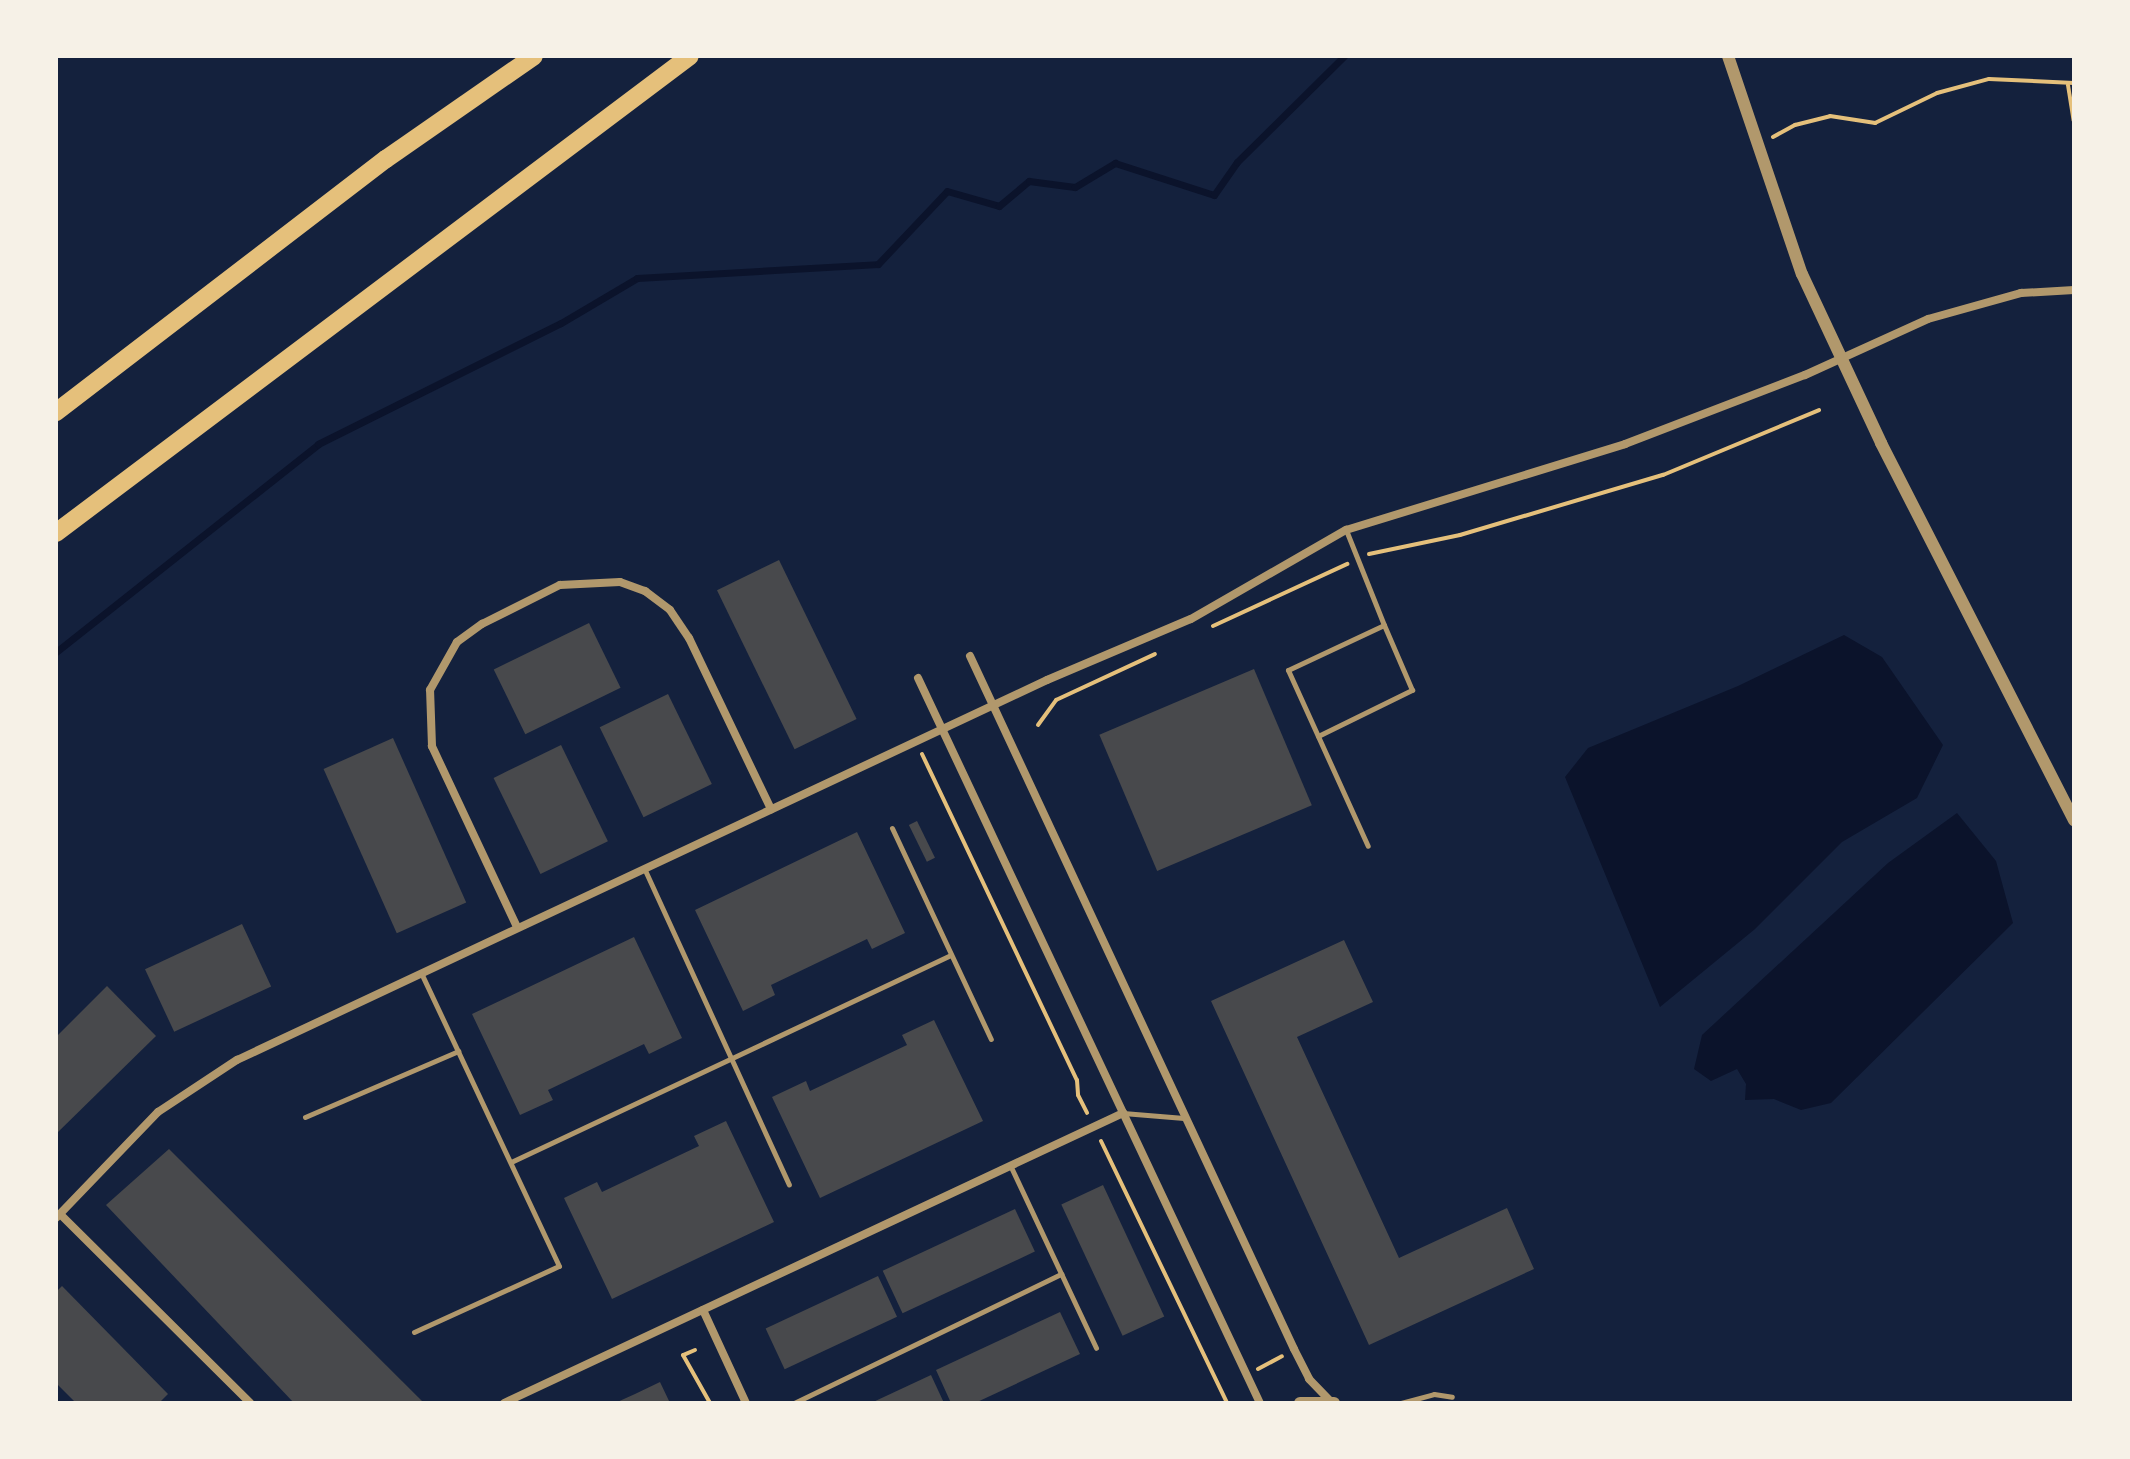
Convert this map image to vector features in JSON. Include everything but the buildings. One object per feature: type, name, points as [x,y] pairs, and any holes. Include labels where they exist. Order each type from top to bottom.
[{"type":"highway","points":[[56,412],[386,159],[534,56]]},
{"type":"highway","points":[[56,533],[690,56]]},
{"type":"street","points":[[1728,56],[1802,274],[1841,358],[2074,820]]},
{"type":"street","points":[[250,1403],[58,1216],[158,1112],[237,1060],[993,705],[1191,619],[1346,530],[1625,444],[1841,358],[1928,319],[2021,293],[2074,290]]},
{"type":"street","points":[[517,927],[432,746],[430,690],[457,642],[482,624],[560,585],[620,582],[645,591],[670,610],[689,638],[771,809]]},
{"type":"street","points":[[970,656],[1309,1379],[1332,1402]]},
{"type":"street","points":[[918,678],[1260,1403]]},
{"type":"street","points":[[504,1403],[1123,1113]]},
{"type":"street","points":[[703,1310],[746,1403]]},
{"type":"street","points":[[1300,1403],[1332,1402]]},
{"type":"lane","points":[[1318,736],[1412,690],[1346,530]]},
{"type":"lane","points":[[1368,846],[1288,670],[1384,625]]},
{"type":"lane","points":[[892,828],[991,1039]]},
{"type":"lane","points":[[644,868],[789,1184]]},
{"type":"lane","points":[[511,1162],[951,955]]},
{"type":"lane","points":[[414,1332],[559,1266],[421,973]]},
{"type":"lane","points":[[305,1117],[458,1051]]},
{"type":"lane","points":[[1123,1113],[1184,1118]]},
{"type":"lane","points":[[1009,1164],[1096,1348]]},
{"type":"lane","points":[[794,1403],[1061,1274]]},
{"type":"lane","points":[[1401,1403],[1434,1394],[1452,1397],[1446,1403]]},
{"type":"path","points":[[1755,143],[1830,116],[1875,123],[1937,93],[1989,79],[2071,84],[2074,121]]},
{"type":"path","points":[[1199,633],[1357,559],[1663,475],[1819,410]]},
{"type":"path","points":[[1038,725],[1056,700],[1156,653]]},
{"type":"path","points":[[916,741],[1077,1080],[1078,1095],[1087,1113]]},
{"type":"path","points":[[1101,1141],[1227,1403]]},
{"type":"path","points":[[695,1350],[683,1355],[710,1403]]},
{"type":"path","points":[[1258,1369],[1284,1355]]},
{"type":"water","points":[[1844,635],[1882,657],[1943,745],[1917,798],[1842,842],[1755,929],[1660,1007],[1565,777],[1588,748],[1738,686]]},
{"type":"water","points":[[1957,813],[1996,861],[2013,923],[1831,1103],[1801,1110],[1774,1099],[1745,1100],[1746,1084],[1737,1069],[1711,1081],[1694,1069],[1702,1035],[1888,863]]},
{"type":"waterway","points":[[56,652],[318,444],[561,323],[637,278],[878,264],[947,191],[999,206],[1029,181],[1075,187],[1115,163],[1214,195],[1237,162],[1344,56]]}]
